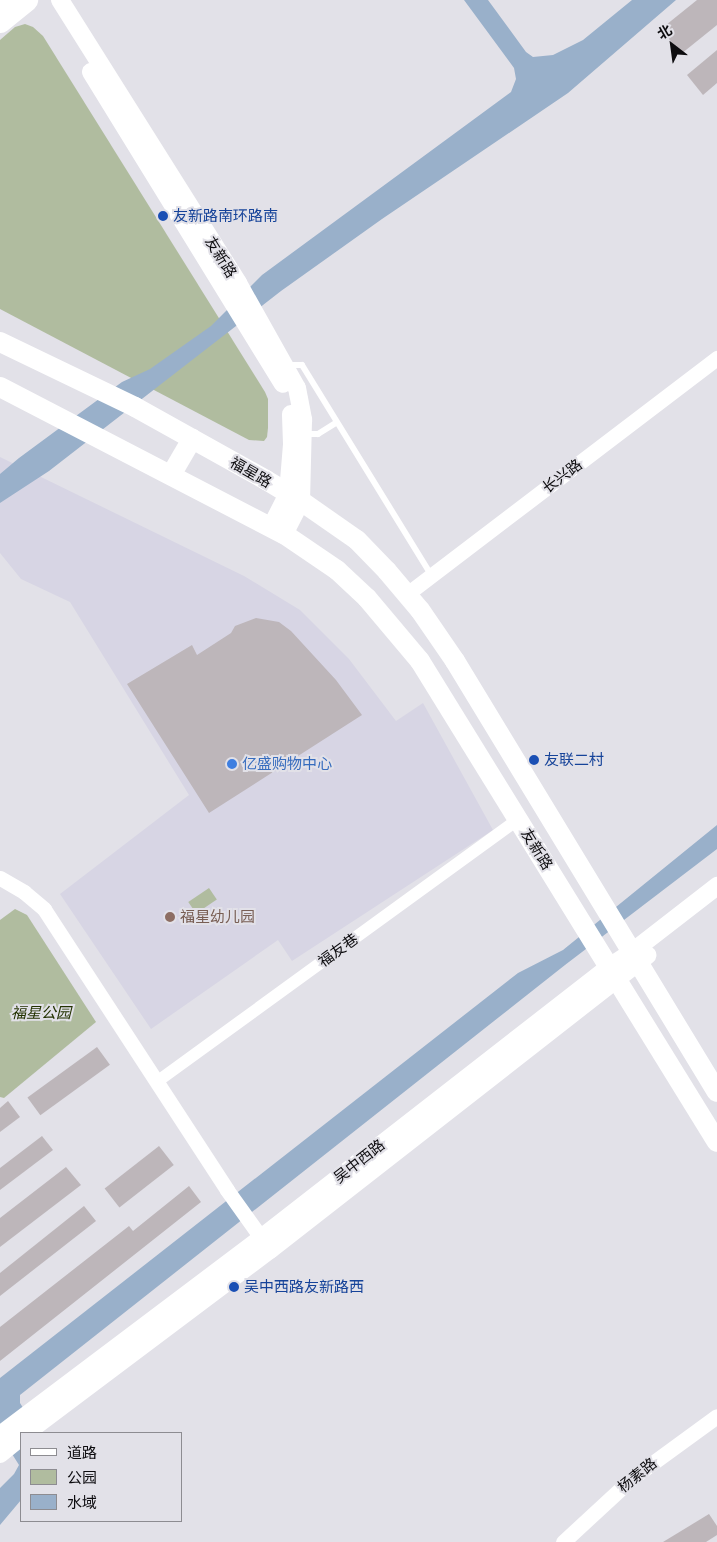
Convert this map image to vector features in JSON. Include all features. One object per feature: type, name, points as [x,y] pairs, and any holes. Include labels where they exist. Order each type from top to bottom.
[{"type":"highway","points":[[0,22],[27,0]]},
{"type":"main road","points":[[0,7],[9,0]]},
{"type":"main road","name":"友新路","points":[[46,0],[232,286]]},
{"type":"main road","name":"友新路","points":[[60,0],[252,319],[285,364],[300,399],[304,434],[295,497],[277,530],[337,570],[367,598],[413,652],[609,965],[717,1142]]},
{"type":"main road","name":"友新路","points":[[252,319],[289,400],[295,497]]},
{"type":"main road","name":"福星路","points":[[0,342],[135,407],[295,497],[356,540],[407,594],[455,661]]},
{"type":"main road","points":[[0,387],[106,440],[277,530]]},
{"type":"main road","points":[[171,475],[192,439]]},
{"type":"main road","name":"友新路","points":[[455,661],[717,1092]]},
{"type":"main road","name":"吴中西路","points":[[0,1435],[38,1414],[265,1244],[609,965],[717,886]]},
{"type":"main road","name":"吴中西路","points":[[630,950],[717,901]]},
{"type":"main road","name":"吴中西路","points":[[27,1432],[38,1414]]},
{"type":"main road","points":[[0,1454],[20,1438]]},
{"type":"street","name":"长兴路","points":[[407,594],[717,358]]},
{"type":"street","name":"福友巷","points":[[158,1081],[518,820]]},
{"type":"street","points":[[0,878],[24,892],[44,908],[227,1190],[265,1244]]},
{"type":"street","name":"杨素路","points":[[563,1542],[632,1478],[717,1416]]},
{"type":"lane","points":[[285,364],[302,365],[430,575]]},
{"type":"lane","points":[[304,434],[318,434],[337,422]]},
{"type":"shaded area","points":[[0,457],[244,576],[300,610],[349,659],[396,721],[423,703],[493,830],[292,961],[278,940],[151,1029],[60,894],[189,795],[70,602],[21,579],[0,553]]},
{"type":"green space","points":[[25,24],[33,27],[43,36],[265,392],[268,399],[268,428],[267,437],[264,441],[249,440],[0,309],[0,40],[15,27]]},
{"type":"green space","points":[[209,888],[217,900],[196,914],[188,902]]},
{"type":"green space","name":"福星公园","points":[[15,909],[27,915],[96,1022],[4,1098],[0,1097],[0,920]]},
{"type":"water","points":[[464,0],[488,0],[526,52],[533,57],[553,55],[583,40],[632,0],[676,0],[568,93],[382,219],[281,291],[49,471],[0,503],[0,474],[19,458],[122,382],[150,369],[211,326],[262,275],[511,92],[516,79],[514,68]]},
{"type":"water","points":[[717,825],[717,849],[565,965],[20,1395],[20,1403],[38,1432],[20,1432],[20,1501],[0,1525],[0,1488],[14,1474],[19,1465],[0,1435],[0,1378],[518,973],[563,950]]},
{"type":"building","points":[[697,0],[717,0],[717,25],[681,54],[661,29]]},
{"type":"building","points":[[717,50],[717,83],[703,95],[687,75]]},
{"type":"building","name":"亿盛购物中心","points":[[256,618],[279,622],[291,631],[336,680],[362,715],[209,813],[127,684],[192,645],[197,655],[231,633],[235,626]]},
{"type":"building","points":[[97,1047],[110,1065],[40,1115],[27,1098]]},
{"type":"building","points":[[8,1101],[20,1117],[0,1132],[0,1108]]},
{"type":"building","points":[[42,1136],[53,1150],[0,1190],[0,1168]]},
{"type":"building","points":[[159,1146],[174,1165],[119,1207],[105,1188]]},
{"type":"building","points":[[66,1167],[81,1185],[0,1247],[0,1218]]},
{"type":"building","points":[[189,1186],[201,1202],[0,1361],[0,1327],[129,1226],[133,1231]]},
{"type":"building","points":[[84,1206],[96,1221],[0,1296],[0,1273]]},
{"type":"building","points":[[709,1514],[717,1526],[717,1535],[706,1542],[663,1542]]},
{"type":"place","name":"友新路南环路南","points":[[163,216]]},
{"type":"place","name":"友联二村","points":[[534,760]]},
{"type":"place","name":"亿盛购物中心","points":[[232,764]]},
{"type":"place","name":"福星幼儿园","points":[[170,917]]},
{"type":"place","name":"吴中西路友新路西","points":[[234,1287]]}]
